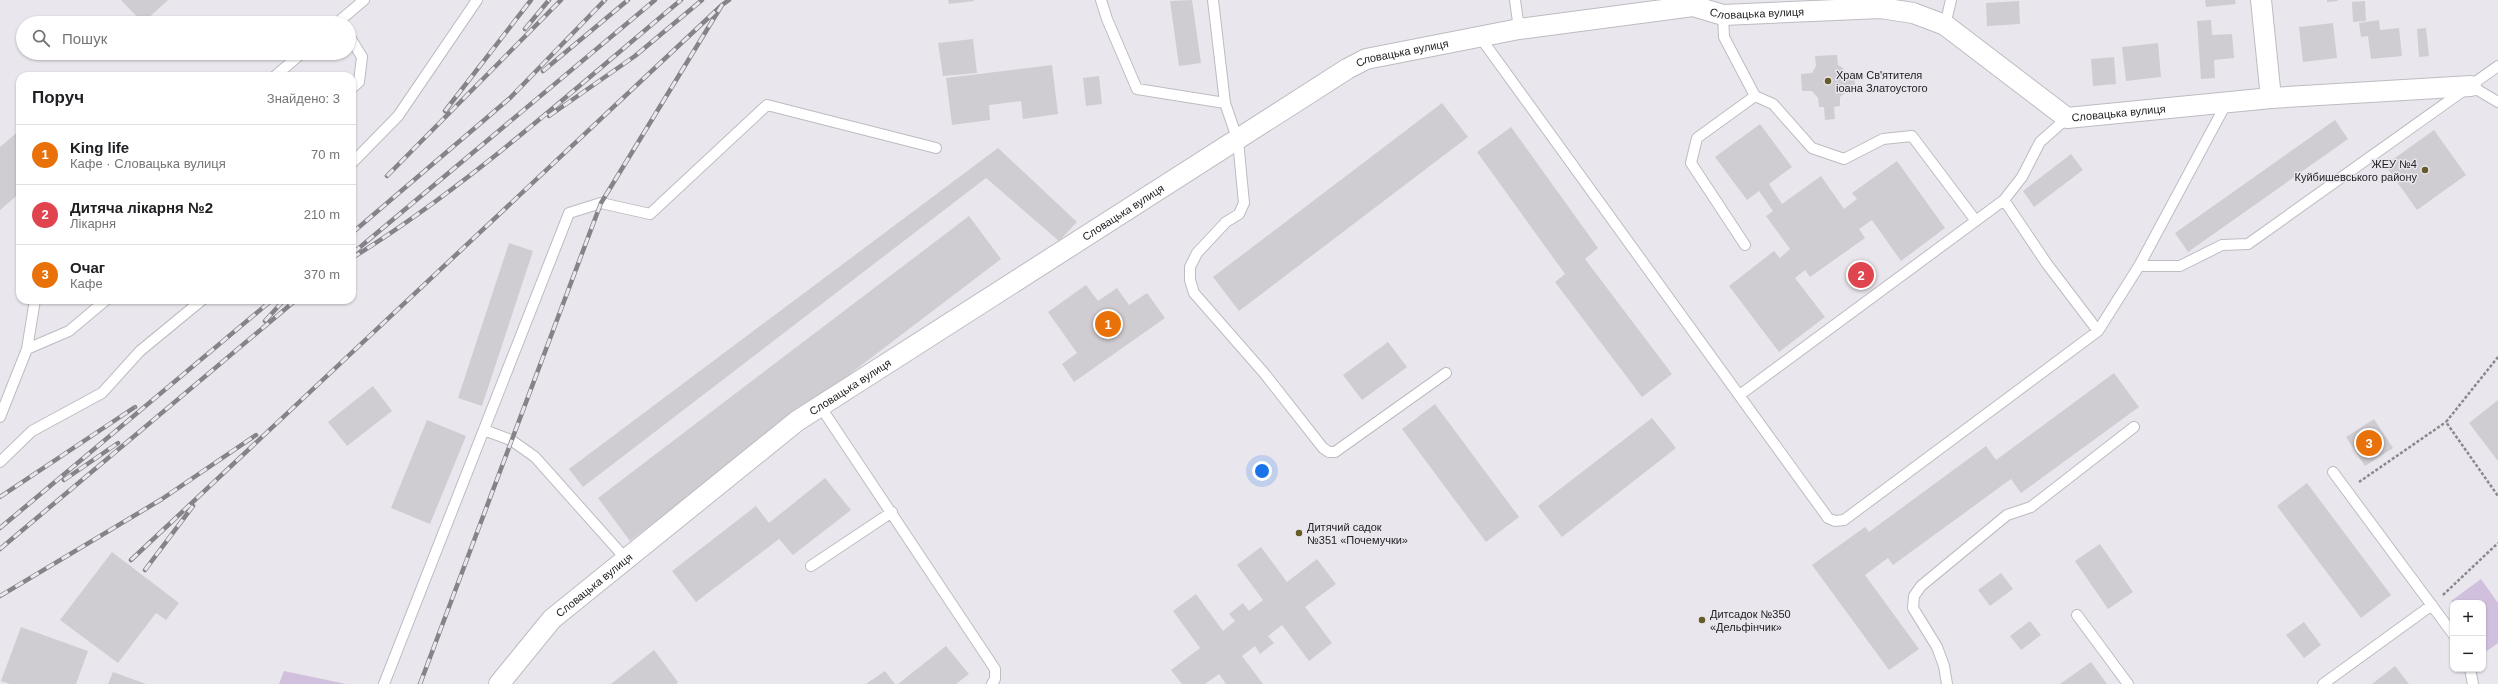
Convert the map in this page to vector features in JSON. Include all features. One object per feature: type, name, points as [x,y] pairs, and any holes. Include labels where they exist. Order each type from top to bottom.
[{"type":"street","points":[[2261,0],[2272,98]]},
{"type":"street","name":"Словацька вулиця","points":[[500,684],[552,619],[797,420],[1238,141],[1347,69],[1366,60],[1519,29],[1694,3],[1723,15],[1881,8],[1913,13],[1945,25],[2067,118],[2226,104],[2272,98],[2471,86]]},
{"type":"lane","points":[[346,16],[364,0]]},
{"type":"lane","points":[[356,159],[398,116],[477,0]]},
{"type":"lane","points":[[1101,0],[1107,20],[1137,89],[1226,103]]},
{"type":"lane","points":[[1213,0],[1226,103],[1238,141],[1244,203],[1239,214],[1226,222],[1197,254],[1190,267],[1190,280],[1194,293],[1264,373],[1323,448],[1329,452],[1335,452],[1446,372]]},
{"type":"lane","points":[[1515,0],[1519,29]]},
{"type":"lane","points":[[1945,25],[1951,0]]},
{"type":"lane","points":[[1723,15],[1724,37],[1755,96],[1772,104],[1812,148],[1844,159],[1883,139],[1912,136],[1976,221]]},
{"type":"lane","points":[[1480,37],[1740,394],[1828,518],[1835,521],[1844,520],[2098,331],[2139,266],[2226,104]]},
{"type":"lane","points":[[356,47],[362,57],[359,82],[356,85]]},
{"type":"lane","points":[[280,72],[294,60]]},
{"type":"lane","points":[[2139,266],[2180,266],[2222,245],[2248,244],[2498,66]]},
{"type":"lane","points":[[2471,86],[2498,102]]},
{"type":"lane","points":[[1745,245],[1691,163],[1696,138],[1755,96]]},
{"type":"lane","points":[[384,684],[569,213],[601,203],[650,214],[767,105],[936,148]]},
{"type":"lane","points":[[1740,394],[2004,200],[2022,177],[2040,142],[2067,118]]},
{"type":"lane","points":[[2004,200],[2047,264],[2098,331]]},
{"type":"lane","points":[[0,417],[27,349],[34,304]]},
{"type":"lane","points":[[27,349],[69,331],[101,304]]},
{"type":"lane","points":[[0,462],[32,431],[102,393],[140,351],[197,304]]},
{"type":"lane","points":[[820,406],[996,669],[995,679],[992,684]]},
{"type":"lane","points":[[1947,684],[1944,666],[1937,647],[1913,608],[1914,596],[1921,586],[2007,515],[2031,507],[2134,427]]},
{"type":"lane","points":[[484,430],[511,440],[535,457],[626,559]]},
{"type":"lane","points":[[2333,472],[2450,630]]},
{"type":"lane","points":[[810,566],[892,512]]},
{"type":"lane","points":[[2323,684],[2432,605]]},
{"type":"lane","points":[[2077,615],[2128,684]]},
{"type":"lane","points":[[2471,672],[2473,684]]},
{"type":"path","points":[[2347,490],[2446,422],[2498,357]]},
{"type":"path","points":[[2446,422],[2498,496]]},
{"type":"path","points":[[2432,605],[2498,543]]},
{"type":"shaded area","points":[[2481,579],[2498,603],[2498,643],[2487,651],[2486,650],[2486,600],[2452,600]]},
{"type":"shaded area","points":[[284,671],[346,684],[279,684]]},
{"type":"building","points":[[121,0],[168,0],[151,16],[136,16]]},
{"type":"building","points":[[948,0],[974,0],[974,1],[949,4]]},
{"type":"building","points":[[1192,0],[1201,63],[1179,66],[1170,1]]},
{"type":"building","points":[[2205,0],[2235,0],[2236,4],[2206,7]]},
{"type":"building","points":[[2327,0],[2337,0],[2338,1],[2327,2]]},
{"type":"building","points":[[2019,1],[2020,24],[1987,26],[1986,3]]},
{"type":"building","points":[[2365,1],[2366,21],[2353,22],[2352,2]]},
{"type":"building","points":[[2211,20],[2212,35],[2232,34],[2234,58],[2214,60],[2215,78],[2201,79],[2197,21]]},
{"type":"building","points":[[2379,20],[2380,30],[2399,28],[2402,56],[2371,59],[2368,36],[2361,37],[2359,23]]},
{"type":"building","points":[[2333,23],[2337,58],[2303,62],[2299,27]]},
{"type":"building","points":[[2426,28],[2429,56],[2419,57],[2417,29]]},
{"type":"building","points":[[973,39],[977,73],[943,76],[938,43]]},
{"type":"building","points":[[2158,43],[2161,77],[2126,81],[2122,47]]},
{"type":"building","name":"Храм Св'ятителя іоана Златоустого","points":[[1837,55],[1838,65],[1843,68],[1845,73],[1855,72],[1855,88],[1845,88],[1845,93],[1840,97],[1840,106],[1834,107],[1835,119],[1825,120],[1824,107],[1819,107],[1818,98],[1812,91],[1802,91],[1801,74],[1812,73],[1816,66],[1815,56]]},
{"type":"building","points":[[2114,57],[2116,84],[2093,86],[2091,59]]},
{"type":"building","points":[[1052,65],[1058,114],[1023,119],[1021,101],[989,105],[990,120],[952,125],[946,78]]},
{"type":"building","points":[[1099,76],[1102,104],[1086,106],[1083,78]]},
{"type":"building","points":[[1442,103],[1468,137],[1239,311],[1213,277]]},
{"type":"building","points":[[2335,120],[2348,139],[2188,252],[2175,233]]},
{"type":"building","points":[[1760,124],[1792,167],[1769,184],[1782,204],[1821,176],[1844,209],[1857,199],[1852,193],[1897,161],[1945,228],[1901,261],[1872,220],[1859,229],[1865,238],[1810,277],[1805,270],[1795,278],[1825,317],[1779,352],[1729,286],[1774,251],[1780,258],[1790,249],[1766,216],[1773,211],[1759,191],[1747,200],[1715,157]]},
{"type":"building","points":[[1511,127],[1598,248],[1585,259],[1672,374],[1642,397],[1555,282],[1565,274],[1477,152]]},
{"type":"building","name":"ЖЕУ №4 Куйбишевського району","points":[[2434,130],[2466,175],[2417,210],[2385,165]]},
{"type":"building","points":[[16,133],[16,196],[0,210],[0,147]]},
{"type":"building","points":[[998,148],[1077,222],[1059,241],[986,178],[583,487],[569,469]]},
{"type":"building","points":[[2071,154],[2083,170],[2034,207],[2023,191]]},
{"type":"building","points":[[969,216],[1001,259],[630,541],[598,498]]},
{"type":"building","points":[[509,243],[533,251],[482,406],[458,398]]},
{"type":"building","points":[[1086,285],[1098,301],[1117,288],[1129,305],[1147,293],[1165,318],[1074,382],[1062,364],[1077,353],[1048,312]]},
{"type":"building","points":[[1388,342],[1407,367],[1362,400],[1343,375]]},
{"type":"building","points":[[2114,373],[2139,407],[2021,493],[2011,479],[1893,565],[1888,558],[1865,575],[1919,649],[1889,670],[1812,565],[1865,527],[1869,532],[1986,446],[1996,460]]},
{"type":"building","points":[[373,386],[392,411],[347,446],[328,422]]},
{"type":"building","points":[[2498,400],[2498,461],[2469,423]]},
{"type":"building","points":[[1435,404],[1519,517],[1486,542],[1402,429]]},
{"type":"building","points":[[1652,418],[1676,448],[1562,537],[1538,506]]},
{"type":"building","points":[[2374,419],[2393,448],[2365,466],[2346,437]]},
{"type":"building","points":[[427,420],[466,436],[430,524],[391,508]]},
{"type":"building","points":[[825,478],[851,510],[793,555],[779,539],[696,602],[672,571],[756,506],[769,523]]},
{"type":"building","points":[[2307,483],[2391,595],[2361,618],[2277,506]]},
{"type":"building","points":[[2100,544],[2133,592],[2108,609],[2075,561]]},
{"type":"building","points":[[1261,547],[1287,582],[1317,559],[1336,584],[1305,607],[1332,643],[1309,661],[1282,625],[1268,636],[1274,643],[1260,654],[1255,646],[1242,656],[1263,684],[1226,684],[1219,674],[1205,684],[1182,684],[1171,670],[1200,648],[1173,611],[1196,594],[1223,631],[1235,621],[1229,614],[1243,603],[1249,611],[1263,600],[1237,565]]},
{"type":"building","points":[[112,552],[179,603],[166,620],[156,613],[118,663],[60,620]]},
{"type":"building","points":[[2001,573],[2013,589],[1990,606],[1978,590]]},
{"type":"building","points":[[2030,621],[2041,635],[2021,650],[2010,636]]},
{"type":"building","points":[[2304,622],[2321,645],[2304,658],[2286,635]]},
{"type":"building","points":[[21,627],[88,651],[76,684],[10,684],[1,681]]},
{"type":"building","points":[[946,646],[969,674],[956,684],[898,684]]},
{"type":"building","points":[[654,650],[678,682],[676,684],[611,684]]},
{"type":"building","points":[[2091,662],[2107,684],[2060,684]]},
{"type":"building","points":[[2395,666],[2409,684],[2372,684]]},
{"type":"building","points":[[885,671],[895,684],[866,684]]},
{"type":"building","points":[[113,672],[146,684],[108,684]]},
{"type":"railway","points":[[445,111],[531,0]]},
{"type":"railway","points":[[525,29],[549,0]]},
{"type":"railway","points":[[387,176],[561,0]]},
{"type":"railway","points":[[356,230],[510,98],[605,0]]},
{"type":"railway","points":[[543,71],[628,0]]},
{"type":"railway","points":[[356,250],[655,0]]},
{"type":"railway","points":[[356,255],[396,230],[480,168],[681,0]]},
{"type":"railway","points":[[549,116],[635,56],[702,0]]},
{"type":"railway","points":[[420,684],[601,203],[722,5],[729,0]]},
{"type":"railway","points":[[131,560],[722,5]]},
{"type":"railway","points":[[0,528],[267,304]]},
{"type":"railway","points":[[265,321],[280,304]]},
{"type":"railway","points":[[0,549],[291,304]]},
{"type":"railway","points":[[0,497],[135,407]]},
{"type":"railway","points":[[0,596],[162,499],[256,435]]},
{"type":"railway","points":[[64,480],[118,443]]},
{"type":"railway","points":[[145,570],[193,506]]},
{"type":"place","name":"Храм Св'ятителя іоана Златоустого","points":[[1828,81]]},
{"type":"place","name":"ЖЕУ №4 Куйбишевського району","points":[[2425,170]]},
{"type":"place","name":"Дитяча лікарня №2","points":[[1861,275]]},
{"type":"place","name":"King life","points":[[1108,324]]},
{"type":"place","name":"Очаг","points":[[2369,443]]},
{"type":"place","name":"Дитячий садок №351 «Почемучки»","points":[[1299,533]]},
{"type":"place","name":"Дитсадок №350 «Дельфінчик»","points":[[1702,620]]}]
